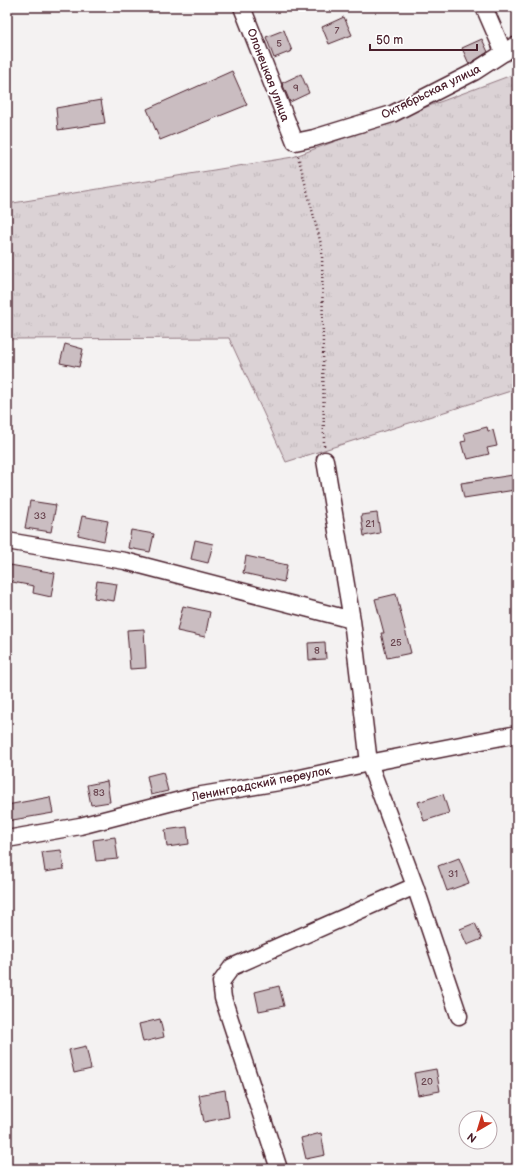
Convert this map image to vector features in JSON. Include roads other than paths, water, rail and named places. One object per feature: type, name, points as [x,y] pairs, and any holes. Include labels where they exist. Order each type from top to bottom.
[{"type":"street","name":"Олонецкая улица","points":[[242,7],[295,142]]},
{"type":"street","points":[[484,7],[510,50]]},
{"type":"street","name":"Октябрьская улица","points":[[295,142],[314,138],[392,114],[474,72],[510,50]]},
{"type":"street","points":[[324,460],[352,620],[369,763],[415,886],[459,1016]]},
{"type":"street","points":[[7,541],[125,561],[352,620]]},
{"type":"street","name":"Ленинградский переулок","points":[[7,839],[80,826],[196,796],[291,780],[517,734]]},
{"type":"street","points":[[279,1169],[223,998],[221,982],[232,967],[415,886]]}]
